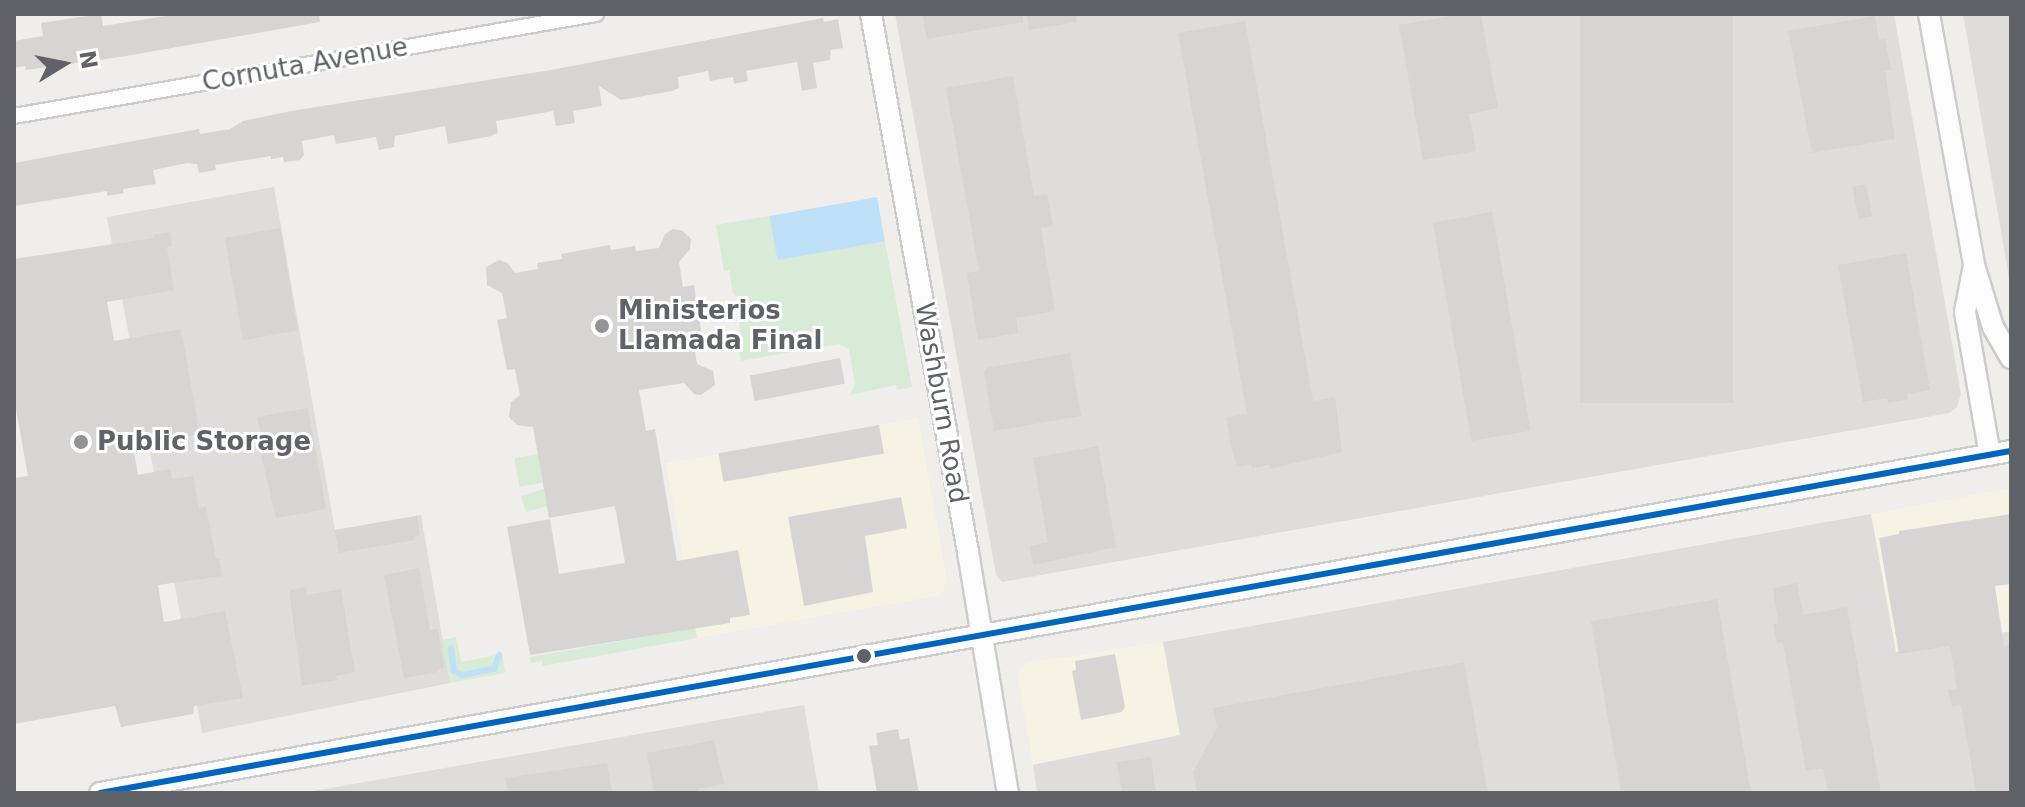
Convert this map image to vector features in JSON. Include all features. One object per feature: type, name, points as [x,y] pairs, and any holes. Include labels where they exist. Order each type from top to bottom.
[{"type":"main road","name":"Washburn Road","points":[[871,14],[1008,793]]},
{"type":"main road","points":[[1929,14],[1974,265],[1993,327],[2011,358]]},
{"type":"main road","points":[[1974,265],[1965,312],[1990,455]]},
{"type":"main road","points":[[100,793],[2011,451]]},
{"type":"street","name":"Cornuta Avenue","points":[[14,116],[596,14]]},
{"type":"shaded area","points":[[895,14],[1894,14],[1961,394],[1957,407],[1949,413],[1002,582],[996,575]]},
{"type":"shaded area","points":[[1963,14],[2011,14],[2011,289]]},
{"type":"shaded area","points":[[274,187],[335,530],[421,515],[450,683],[202,733],[107,217]]},
{"type":"shaded area","points":[[918,418],[947,581],[941,595],[697,638],[666,463]]},
{"type":"shaded area","points":[[2011,488],[2011,631],[1896,652],[1871,514]]},
{"type":"shaded area","points":[[1871,514],[1896,652],[2011,631],[2011,793],[1037,793],[1033,765],[1180,735],[1163,642]]},
{"type":"shaded area","points":[[1163,642],[1180,735],[1033,764],[1018,676],[1021,668],[1028,663]]},
{"type":"shaded area","points":[[804,705],[819,793],[302,793]]},
{"type":"green space","points":[[770,216],[778,260],[885,241],[912,387],[897,390],[896,385],[850,395],[855,384],[849,349],[839,344],[741,361],[736,334],[740,333],[738,298],[733,293],[729,270],[724,271],[716,225]]},
{"type":"green space","points":[[538,454],[543,483],[519,487],[514,458]]},
{"type":"green space","points":[[544,489],[549,505],[526,512],[521,496]]},
{"type":"green space","points":[[695,628],[697,638],[543,666],[542,661],[531,663],[530,657]]},
{"type":"green space","points":[[456,637],[461,662],[502,654],[505,673],[450,683],[442,640]]},
{"type":"water","points":[[877,197],[885,241],[777,260],[770,216]]},
{"type":"building","points":[[101,14],[103,26],[179,14],[319,14],[320,22],[120,57],[26,70],[25,66],[14,68],[14,41],[43,36],[41,23]]},
{"type":"building","points":[[922,14],[1023,14],[1023,22],[927,39]]},
{"type":"building","points":[[1026,14],[1076,14],[1077,22],[1029,30]]},
{"type":"building","points":[[1481,14],[1498,108],[1469,114],[1476,151],[1423,160],[1399,25]]},
{"type":"building","points":[[1580,14],[1733,14],[1733,403],[1580,403]]},
{"type":"building","points":[[1875,16],[1879,40],[1885,39],[1891,70],[1885,71],[1895,139],[1812,153],[1788,31]]},
{"type":"building","points":[[823,18],[824,22],[838,19],[843,48],[831,50],[830,60],[813,63],[817,88],[802,91],[797,62],[746,71],[748,81],[734,84],[733,77],[710,81],[708,71],[678,77],[679,88],[672,91],[621,100],[599,86],[602,106],[573,111],[575,123],[556,126],[553,111],[496,121],[498,133],[491,136],[448,144],[445,126],[395,136],[394,147],[379,150],[376,137],[336,144],[334,135],[302,141],[304,155],[300,160],[284,162],[283,157],[271,159],[271,156],[215,165],[216,170],[199,173],[197,164],[187,163],[153,170],[156,184],[123,189],[124,193],[107,196],[107,191],[14,206],[14,163],[199,129],[200,134],[230,129],[243,121],[291,111],[551,70]]},
{"type":"building","points":[[1245,21],[1313,401],[1335,397],[1342,452],[1269,469],[1269,465],[1237,467],[1231,446],[1226,417],[1247,414],[1178,33]]},
{"type":"building","points":[[1013,76],[1034,196],[1047,194],[1053,226],[1041,228],[1055,311],[1016,318],[1018,333],[978,340],[967,273],[979,271],[946,88]]},
{"type":"building","points":[[1866,184],[1872,216],[1859,219],[1852,187]]},
{"type":"building","points":[[1492,212],[1531,431],[1471,441],[1433,222]]},
{"type":"building","points":[[280,228],[298,330],[243,340],[225,238]]},
{"type":"building","points":[[673,229],[683,231],[691,239],[690,249],[679,262],[683,287],[694,285],[702,336],[693,337],[697,364],[713,371],[715,385],[701,395],[694,394],[684,383],[639,390],[646,431],[655,429],[677,561],[738,550],[750,615],[730,618],[730,623],[530,655],[507,527],[550,519],[559,574],[625,563],[615,506],[549,518],[533,427],[517,425],[509,417],[511,402],[520,395],[515,369],[507,370],[497,320],[507,318],[502,293],[487,285],[486,267],[499,260],[508,263],[515,273],[538,269],[537,263],[562,259],[561,254],[610,245],[611,250],[635,246],[636,251],[659,248],[665,234]]},
{"type":"building","name":"Public Storage","points":[[170,232],[172,246],[167,247],[174,290],[107,302],[114,341],[181,329],[200,434],[133,446],[138,475],[170,469],[172,479],[193,476],[199,508],[206,506],[222,576],[158,585],[164,622],[225,611],[243,698],[194,706],[193,714],[121,727],[115,706],[14,724],[14,478],[28,476],[14,398],[14,259],[154,238],[154,235]]},
{"type":"building","points":[[1906,253],[1930,390],[1907,394],[1908,399],[1888,403],[1887,398],[1863,402],[1838,265]]},
{"type":"building","points":[[1070,353],[1081,416],[994,431],[984,372],[986,368]]},
{"type":"building","points":[[840,358],[845,384],[755,401],[750,376]]},
{"type":"building","points":[[308,408],[326,509],[276,518],[261,455],[264,454],[257,417]]},
{"type":"building","points":[[879,425],[884,454],[724,482],[718,453]]},
{"type":"building","points":[[1098,446],[1116,547],[1033,565],[1030,546],[1048,542],[1033,458]]},
{"type":"building","points":[[901,497],[907,528],[865,536],[873,592],[804,606],[788,517]]},
{"type":"building","points":[[2011,514],[2011,584],[1995,586],[2004,646],[2011,645],[2011,793],[1976,793],[1961,705],[1952,707],[1948,690],[1957,689],[1950,646],[1899,654],[1879,538],[1899,534],[1899,531]]},
{"type":"building","points":[[417,516],[420,535],[414,540],[339,553],[335,530]]},
{"type":"building","points":[[419,568],[430,630],[438,629],[444,668],[404,678],[384,575]]},
{"type":"building","points":[[1797,583],[1803,615],[1847,607],[1881,793],[1828,793],[1823,768],[1806,771],[1783,642],[1777,643],[1773,624],[1778,623],[1773,588]]},
{"type":"building","points":[[306,587],[307,595],[341,589],[355,672],[336,676],[337,680],[302,686],[290,590]]},
{"type":"building","points":[[1717,599],[1751,793],[1621,793],[1591,621]]},
{"type":"building","points":[[1115,654],[1125,707],[1122,712],[1081,720],[1072,671],[1076,670],[1075,661]]},
{"type":"building","points":[[1464,662],[1488,793],[1197,793],[1193,772],[1217,728],[1213,708]]},
{"type":"building","points":[[898,729],[900,740],[909,738],[919,793],[877,793],[869,746],[878,745],[876,733]]},
{"type":"building","points":[[714,740],[724,784],[698,789],[698,793],[654,793],[647,753]]},
{"type":"building","points":[[1151,757],[1156,793],[1122,793],[1117,762]]},
{"type":"building","points":[[607,763],[612,793],[508,793],[505,778]]},
{"type":"waterway","points":[[451,648],[454,671],[462,675],[494,669],[499,655]]},
{"type":"transit line","points":[[100,793],[2011,451]]},
{"type":"place","name":"Ministerios Llamada Final","points":[[602,326]]},
{"type":"place","name":"Public Storage","points":[[81,442]]}]
